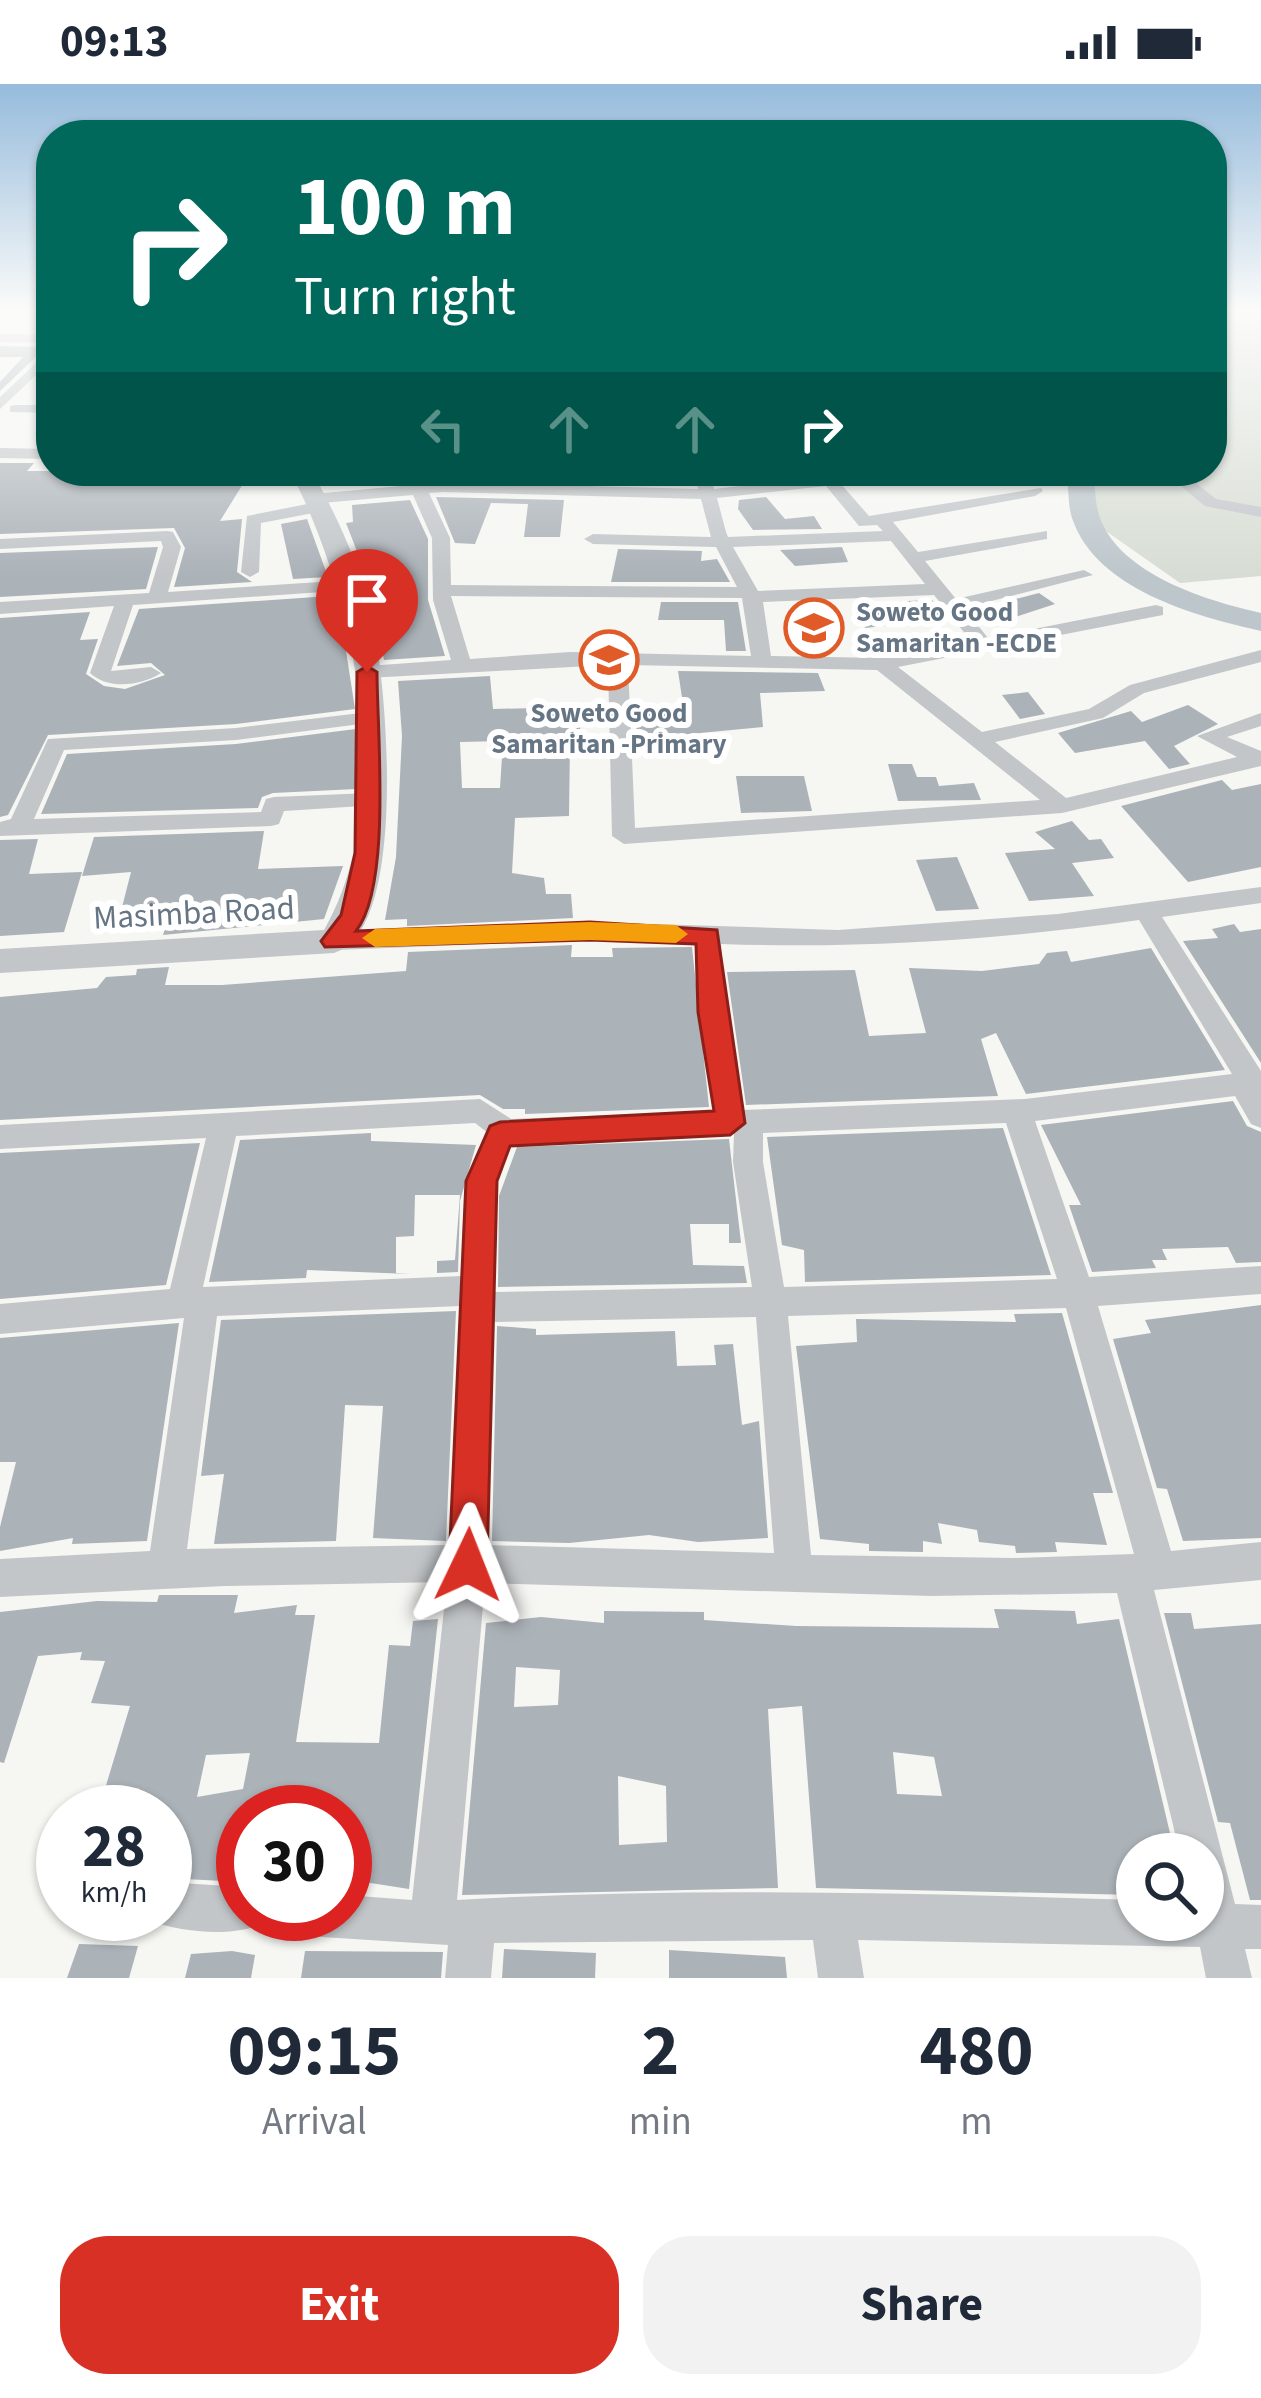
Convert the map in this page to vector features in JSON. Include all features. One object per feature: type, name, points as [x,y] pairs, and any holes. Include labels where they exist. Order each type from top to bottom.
[{"type":"street","points":[[0,453],[36,454]]},
{"type":"street","points":[[707,486],[722,542],[751,595],[762,661]]},
{"type":"street","points":[[250,572],[248,539],[253,520],[311,492],[418,488],[709,494],[767,486]]},
{"type":"street","points":[[825,486],[861,520],[1034,491]]},
{"type":"street","points":[[1190,486],[1211,503],[1261,512]]},
{"type":"street","points":[[418,488],[441,538],[442,590],[462,664]]},
{"type":"street","name":"Masimba Road","points":[[0,961],[334,941],[353,917],[370,800],[367,672],[351,585],[311,492]]},
{"type":"street","points":[[881,519],[985,646]]},
{"type":"street","points":[[913,558],[1041,535]]},
{"type":"street","points":[[0,544],[167,536],[172,547],[156,599]]},
{"type":"street","points":[[593,539],[722,542],[895,536]]},
{"type":"street","points":[[442,590],[945,597],[1084,575]]},
{"type":"street","points":[[0,608],[351,585]]},
{"type":"street","points":[[124,603],[100,673],[105,679],[151,674]]},
{"type":"street","points":[[367,672],[618,658],[882,664],[1156,611]]},
{"type":"street","points":[[976,740],[1096,714],[1137,689],[1261,656]]},
{"type":"street","points":[[618,658],[623,836],[1062,806],[1260,759]]},
{"type":"street","points":[[882,664],[1062,806]]},
{"type":"street","points":[[9,828],[56,744],[236,734],[369,718]]},
{"type":"street","points":[[1260,759],[1208,736],[1261,719]]},
{"type":"street","points":[[9,828],[271,819],[274,803],[370,800]]},
{"type":"street","points":[[334,941],[590,931],[917,935],[1146,912],[1261,895]]},
{"type":"street","points":[[1146,912],[1251,1083],[1261,1116]]},
{"type":"street","points":[[708,936],[712,1012],[748,1162],[771,1305],[794,1571]]},
{"type":"street","points":[[0,1136],[480,1111],[506,1131],[740,1124],[1017,1112],[1251,1083]]},
{"type":"street","points":[[1017,1112],[1078,1293],[1145,1575],[1197,1833]]},
{"type":"street","points":[[166,1568],[193,1302],[224,1123]]},
{"type":"street","points":[[468,1978],[453,1923],[482,1181],[488,1157],[506,1131]]},
{"type":"street","points":[[0,1319],[193,1302],[479,1299],[771,1305],[1078,1293],[1261,1280]]},
{"type":"street","points":[[0,1578],[166,1568],[468,1565],[1145,1575],[1261,1561]]},
{"type":"street","points":[[1224,1897],[1240,1926],[1229,1978]]},
{"type":"street","points":[[372,1918],[453,1923],[1001,1918],[1240,1926]]},
{"type":"street","points":[[832,1920],[841,1978]]},
{"type":"shaded area","points":[[1227,399],[1261,399],[1261,576],[1180,583],[1083,515],[1078,486],[1227,486]]},
{"type":"building","points":[[0,463],[34,463],[27,471],[36,471],[36,486],[242,486],[220,521],[242,519],[237,572],[252,582],[174,587],[185,548],[174,528],[0,534]]},
{"type":"building","points":[[436,497],[564,500],[560,537],[524,537],[528,504],[491,503],[475,544],[455,543]]},
{"type":"building","points":[[766,497],[785,519],[814,516],[822,529],[753,530],[738,509],[739,500]]},
{"type":"building","points":[[410,500],[428,539],[428,600],[445,656],[384,660],[381,644],[391,643],[374,598],[381,597],[366,553],[358,554],[346,523],[353,522],[352,505]]},
{"type":"building","points":[[307,519],[328,577],[293,579],[281,524]]},
{"type":"building","points":[[158,547],[146,589],[0,597],[0,553]]},
{"type":"building","points":[[842,547],[848,562],[795,566],[780,550]]},
{"type":"building","points":[[618,549],[702,551],[701,561],[717,559],[730,582],[611,582]]},
{"type":"building","points":[[1039,593],[1055,604],[1015,617],[996,604]]},
{"type":"building","points":[[330,596],[344,638],[355,709],[236,724],[48,735],[8,815],[0,817],[0,618],[90,612],[80,640],[98,639],[86,674],[104,686],[125,689],[165,675],[151,663],[117,666],[139,609]]},
{"type":"building","points":[[932,600],[947,618],[865,628],[858,603]]},
{"type":"building","points":[[661,602],[738,602],[746,651],[726,651],[724,620],[658,620]]},
{"type":"building","points":[[678,671],[818,673],[825,691],[760,693],[763,727],[637,739],[635,706],[683,704]]},
{"type":"building","points":[[490,676],[493,709],[575,707],[583,740],[570,740],[569,816],[515,818],[512,873],[544,878],[546,894],[571,894],[573,918],[407,926],[407,919],[385,920],[396,857],[402,736],[398,681]],"holes":[[[503,741],[500,788],[462,788],[460,742]]]},
{"type":"building","points":[[1028,692],[1045,714],[1020,719],[1002,695]]},
{"type":"building","points":[[1188,705],[1218,724],[1174,746],[1190,764],[1169,769],[1145,741],[1075,753],[1058,733],[1131,711],[1142,722]]},
{"type":"building","points":[[356,729],[356,789],[273,793],[262,797],[258,808],[41,814],[67,754],[236,744]]},
{"type":"building","points":[[888,764],[912,764],[917,777],[936,777],[939,786],[974,783],[981,800],[898,801]]},
{"type":"building","points":[[736,776],[804,776],[812,811],[741,813]]},
{"type":"building","points":[[1222,780],[1232,790],[1261,784],[1261,867],[1188,882],[1121,806]]},
{"type":"building","points":[[1072,821],[1089,840],[1101,839],[1114,858],[1072,863],[1094,896],[1029,901],[1005,853],[1055,849],[1035,832]]},
{"type":"building","points":[[264,831],[258,869],[343,866],[324,919],[163,935],[167,923],[117,927],[131,872],[82,876],[94,837]]},
{"type":"building","points":[[38,839],[29,874],[82,872],[64,932],[0,936],[0,840]]},
{"type":"building","points":[[957,857],[979,909],[936,911],[916,860]]},
{"type":"building","points":[[1234,924],[1240,932],[1261,929],[1261,1063],[1183,941],[1218,938],[1212,929]]},
{"type":"building","points":[[572,945],[571,957],[613,957],[612,948],[692,947],[709,1107],[525,1114],[525,1109],[503,1109],[480,1095],[0,1120],[0,997],[97,988],[106,977],[136,975],[137,969],[169,967],[165,985],[222,985],[406,971],[408,952]]},
{"type":"building","points":[[1151,948],[1225,1070],[1026,1094],[996,1033],[981,1039],[998,1096],[746,1105],[727,972],[855,970],[869,1036],[926,1033],[909,968],[982,971],[1039,964],[1047,953],[1067,951],[1071,962]]},
{"type":"building","points":[[1233,1101],[1247,1126],[1261,1132],[1261,1262],[1236,1263],[1228,1247],[1162,1249],[1167,1260],[1152,1260],[1156,1268],[1092,1272],[1069,1205],[1081,1205],[1041,1125]]},
{"type":"building","points":[[1003,1128],[1051,1275],[805,1282],[804,1250],[782,1245],[767,1137]]},
{"type":"building","points":[[371,1133],[371,1141],[476,1145],[460,1201],[458,1272],[437,1273],[437,1261],[455,1260],[460,1195],[415,1195],[414,1236],[396,1237],[396,1273],[410,1274],[307,1270],[306,1278],[209,1282],[240,1140]]},
{"type":"building","points":[[729,1139],[741,1243],[729,1243],[729,1224],[690,1224],[693,1265],[744,1266],[747,1283],[498,1287],[499,1196],[517,1147]]},
{"type":"building","points":[[200,1143],[166,1285],[0,1299],[0,1153]]},
{"type":"building","points":[[1261,1305],[1261,1538],[1183,1541],[1167,1489],[1157,1488],[1113,1339],[1151,1333],[1145,1320]]},
{"type":"building","points":[[456,1311],[446,1541],[373,1538],[383,1406],[345,1405],[336,1541],[214,1544],[224,1474],[201,1476],[221,1320]]},
{"type":"building","points":[[1062,1313],[1113,1493],[1093,1493],[1107,1545],[1055,1542],[1057,1552],[1016,1553],[1015,1546],[979,1542],[977,1530],[938,1523],[942,1544],[923,1541],[923,1552],[869,1551],[869,1544],[820,1539],[796,1346],[857,1342],[856,1319],[1016,1322],[1014,1314]]},
{"type":"building","points":[[179,1323],[147,1541],[72,1544],[73,1538],[0,1551],[0,1527],[16,1462],[0,1462],[0,1338]]},
{"type":"building","points":[[497,1326],[536,1329],[536,1335],[675,1331],[677,1366],[716,1365],[714,1345],[733,1344],[742,1425],[759,1421],[768,1538],[698,1542],[649,1535],[569,1543],[492,1541]]},
{"type":"building","points":[[238,1595],[234,1613],[297,1605],[295,1615],[315,1615],[296,1742],[379,1743],[389,1645],[410,1646],[413,1621],[438,1619],[409,1889],[372,1883],[372,1785],[244,1785],[250,1753],[206,1755],[197,1797],[216,1794],[216,1881],[192,1879],[192,1785],[106,1785],[130,1706],[91,1703],[105,1661],[80,1660],[82,1652],[38,1656],[4,1763],[0,1762],[0,1612],[97,1601]]},
{"type":"building","points":[[994,1609],[1075,1611],[1077,1624],[1119,1619],[1170,1833],[1116,1833],[1116,1895],[816,1888],[802,1706],[768,1709],[778,1888],[462,1895],[486,1623],[541,1617],[604,1623],[604,1611],[704,1612],[704,1620],[999,1628]],"holes":[[[516,1667],[560,1670],[558,1705],[514,1707]],[[893,1752],[934,1757],[942,1796],[897,1794]],[[618,1776],[666,1786],[667,1842],[619,1845]]]},
{"type":"building","points":[[1164,1613],[1191,1613],[1194,1629],[1261,1624],[1261,1900],[1250,1900],[1230,1823],[1218,1822]]},
{"type":"building","points":[[79,1944],[138,1946],[129,1978],[67,1978]]},
{"type":"building","points":[[504,1949],[596,1953],[595,1978],[502,1978]]},
{"type":"building","points":[[669,1950],[785,1957],[787,1978],[669,1978]]},
{"type":"building","points":[[232,1951],[255,1955],[251,1978],[185,1978],[191,1954]]},
{"type":"building","points":[[305,1951],[443,1952],[441,1978],[301,1978]]},
{"type":"waterway","points":[[1082,486],[1086,518],[1113,557],[1187,600],[1261,622]]},
{"type":"slow traffic","points":[[375,938],[484,932],[676,934]]},
{"type":"place","name":"Soweto Good Samaritan -ECDE","points":[[814,628]]},
{"type":"place","name":"Soweto Good Samaritan -Primary","points":[[609,660]]},
{"type":"route","points":[[367,672],[371,750],[367,853],[353,917],[334,941],[590,931],[708,936],[712,1012],[730,1123],[500,1134],[482,1181],[468,1565]]}]
